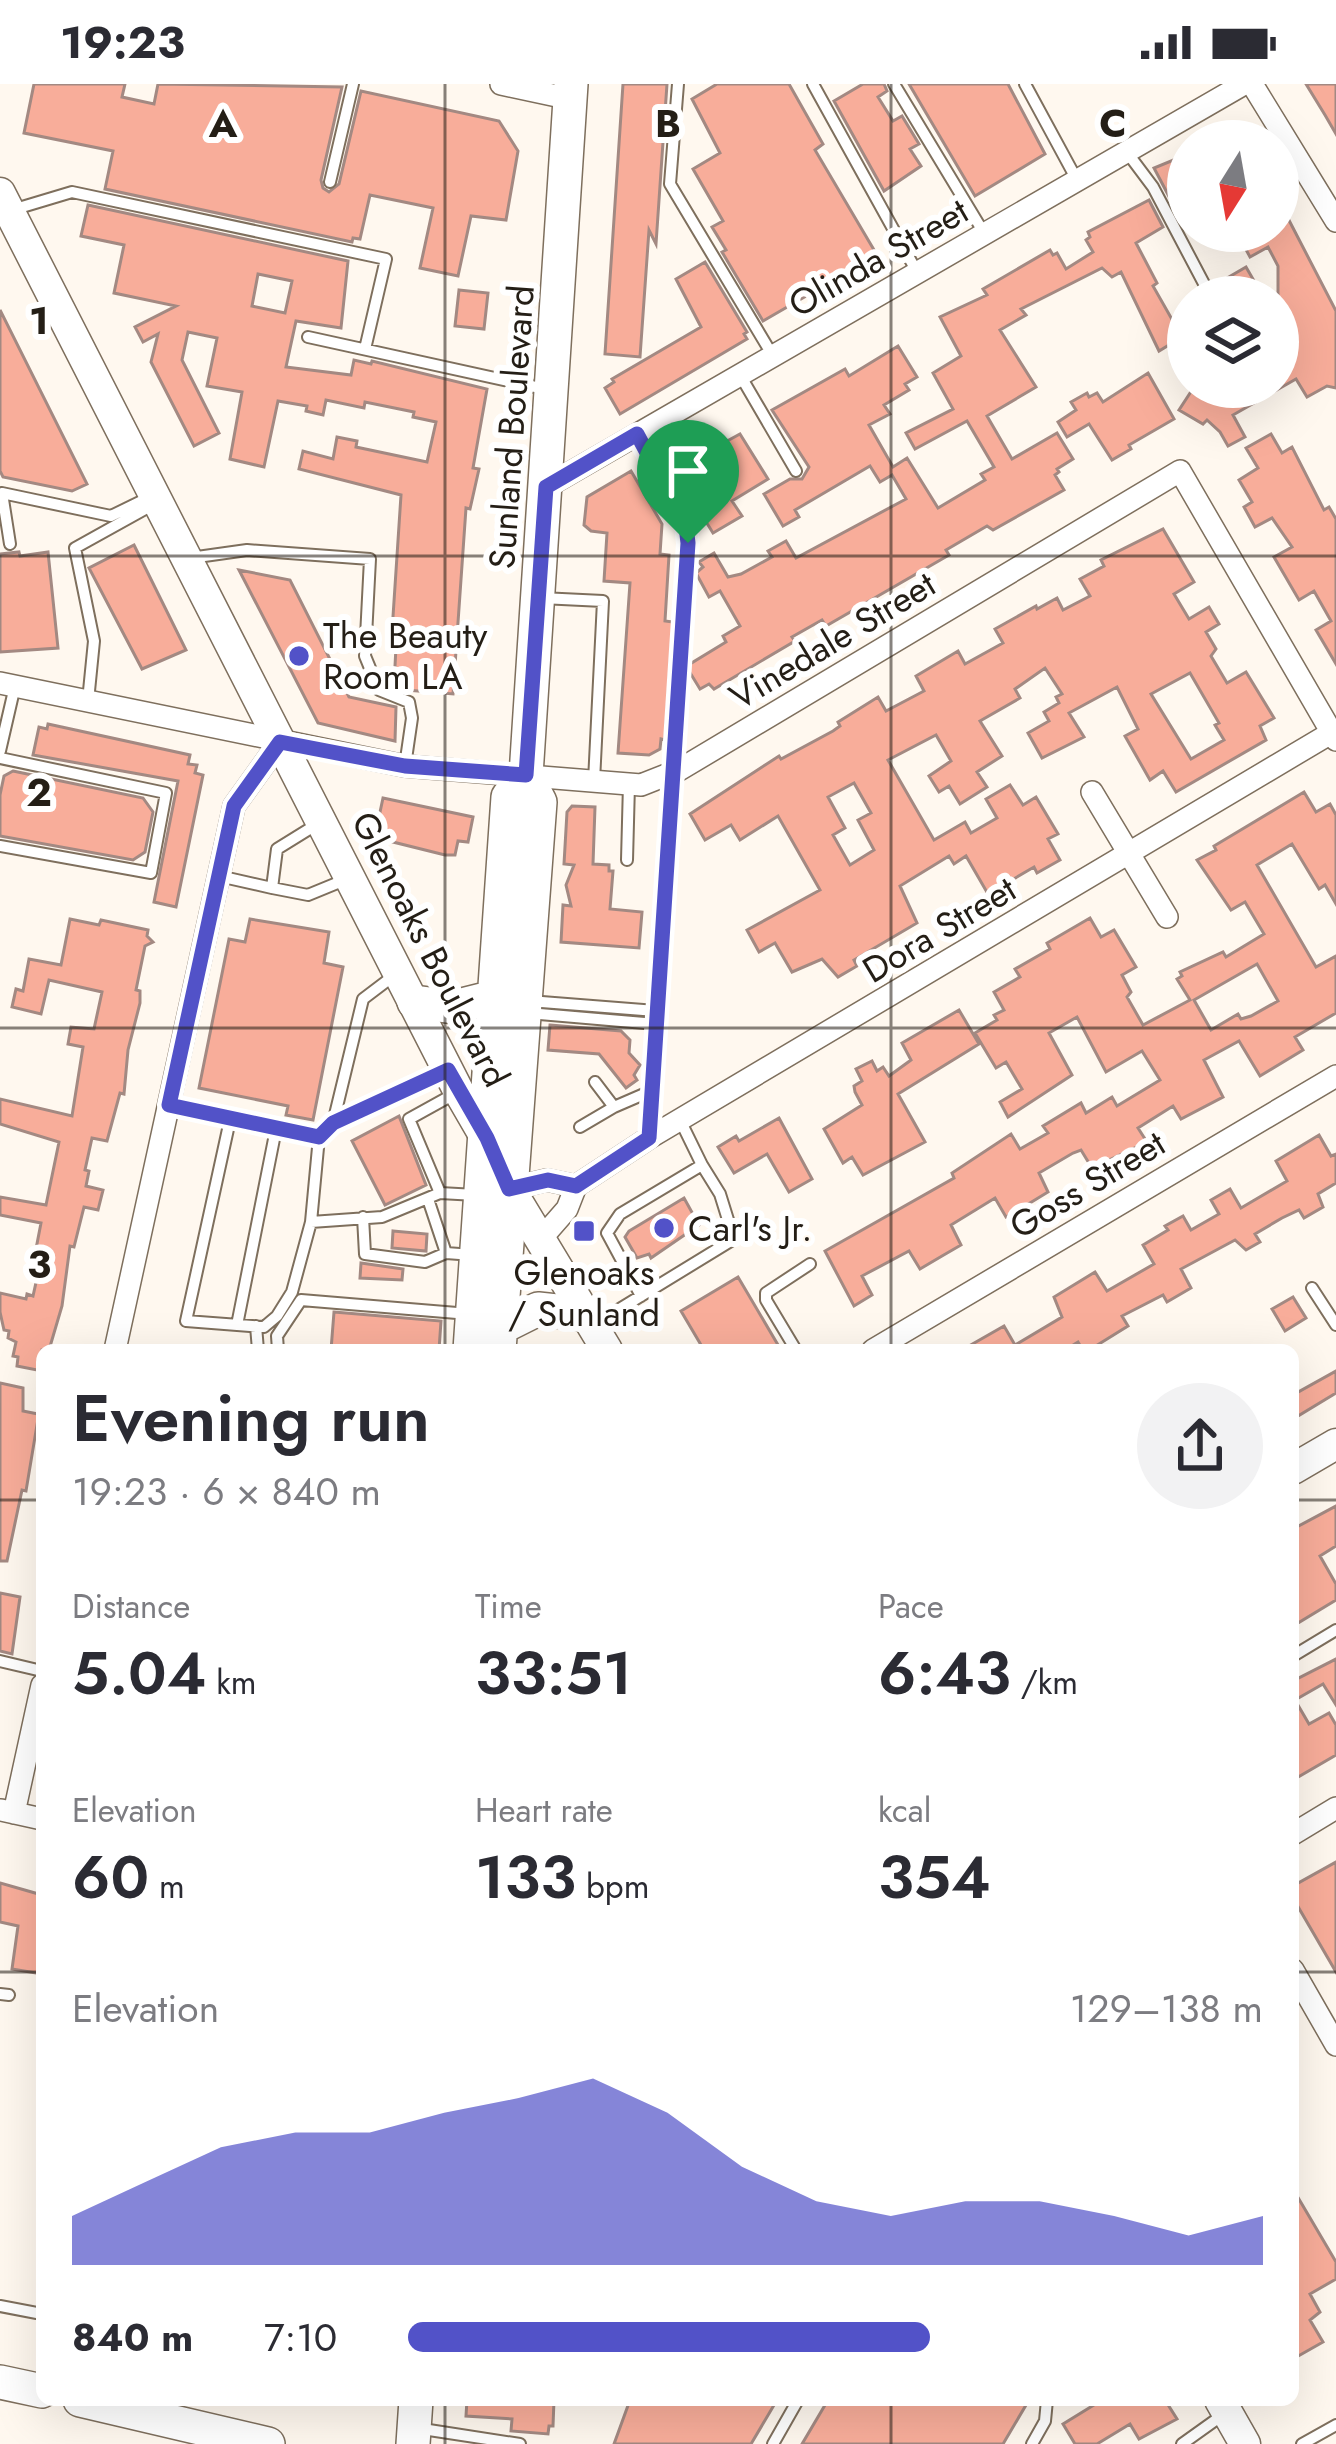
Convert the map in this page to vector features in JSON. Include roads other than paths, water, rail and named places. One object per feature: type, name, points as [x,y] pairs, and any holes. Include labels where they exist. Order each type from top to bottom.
[{"type":"main road","name":"Sunland Boulevard","points":[[490,1331],[496,1192],[540,802],[526,775],[571,92]]},
{"type":"main road","name":"Glenoaks Boulevard","points":[[4,202],[453,1081],[487,1138]]},
{"type":"main road","points":[[406,987],[454,1007],[515,1004]]},
{"type":"main road","name":"Sunland Boulevard","points":[[490,1331],[462,1254],[496,1192],[487,1138],[515,1004]]},
{"type":"main road","points":[[496,1192],[539,1241],[595,1330]]},
{"type":"main road","points":[[490,1331],[538,1309],[595,1330]]},
{"type":"main road","points":[[1299,1466],[1336,1444]]},
{"type":"main road","points":[[0,2382],[36,2391]]},
{"type":"main road","points":[[1223,2406],[1245,2444]]},
{"type":"main road","points":[[163,2409],[268,2444]]},
{"type":"street","points":[[501,84],[571,92]]},
{"type":"street","points":[[1248,84],[1336,220]]},
{"type":"street","name":"Olinda Street","points":[[546,487],[1248,84]]},
{"type":"street","name":"Vinedale Street","points":[[8,684],[405,766],[641,785],[671,774],[1180,471],[1334,734]]},
{"type":"street","name":"Dora Street","points":[[539,1241],[567,1209],[576,1186],[649,1138],[1041,907],[1127,851],[1334,734]]},
{"type":"street","points":[[116,1344],[234,806],[280,742]]},
{"type":"street","points":[[1092,792],[1167,917]]},
{"type":"street","name":"Goss Street","points":[[883,1344],[1336,1076]]},
{"type":"street","points":[[496,1192],[548,1180],[576,1186]]},
{"type":"street","points":[[7,1812],[36,1707]]},
{"type":"street","points":[[1299,1830],[1336,1808]]},
{"type":"street","points":[[1299,1980],[1336,2045]]},
{"type":"lane","points":[[330,182],[353,84]]},
{"type":"lane","points":[[678,84],[670,184],[773,356]]},
{"type":"lane","points":[[813,84],[917,272]]},
{"type":"lane","points":[[894,84],[984,233]]},
{"type":"lane","points":[[1024,84],[1077,180]]},
{"type":"lane","points":[[1126,151],[1153,187],[1200,276]]},
{"type":"lane","points":[[4,202],[72,192],[386,259],[365,350]]},
{"type":"lane","points":[[308,337],[552,390]]},
{"type":"lane","points":[[740,375],[796,471]]},
{"type":"lane","points":[[637,434],[686,526],[649,1138]]},
{"type":"lane","points":[[10,544],[2,493],[112,516],[157,498]]},
{"type":"lane","points":[[88,701],[94,641],[75,548],[157,498]]},
{"type":"lane","points":[[187,558],[247,550],[370,559],[365,656],[379,690],[409,702],[412,718],[405,766]]},
{"type":"lane","points":[[538,598],[603,601],[594,781]]},
{"type":"lane","points":[[0,846],[151,874],[166,793],[0,755],[8,684]]},
{"type":"lane","points":[[626,860],[629,784]]},
{"type":"lane","points":[[272,888],[277,850],[321,822]]},
{"type":"lane","points":[[219,876],[308,895],[350,878]]},
{"type":"lane","points":[[333,1123],[364,999],[406,987]]},
{"type":"lane","points":[[515,1004],[656,1018]]},
{"type":"lane","points":[[278,1344],[294,1299],[310,1222],[319,1137],[333,1123],[453,1081]]},
{"type":"lane","points":[[363,1217],[365,1254],[425,1262],[462,1254],[434,1196],[409,1119],[453,1081]]},
{"type":"lane","points":[[595,1082],[614,1107]]},
{"type":"lane","points":[[580,1127],[651,1091]]},
{"type":"lane","points":[[169,1105],[319,1137]]},
{"type":"lane","points":[[230,1120],[186,1322],[237,1325],[257,1338],[277,1336]]},
{"type":"lane","points":[[595,1330],[734,1239],[720,1194],[680,1120]]},
{"type":"lane","points":[[237,1325],[276,1129]]},
{"type":"lane","points":[[641,1296],[607,1233],[620,1214],[702,1165]]},
{"type":"lane","points":[[310,1222],[382,1217],[434,1196],[496,1192]]},
{"type":"lane","points":[[792,1344],[766,1293],[810,1264]]},
{"type":"lane","points":[[1312,1288],[1336,1324]]},
{"type":"lane","points":[[257,1338],[294,1299]]},
{"type":"lane","points":[[294,1299],[490,1331]]},
{"type":"lane","points":[[1299,1652],[1336,1630]]},
{"type":"lane","points":[[0,1661],[36,1669]]},
{"type":"lane","points":[[0,2306],[36,2313]]},
{"type":"lane","points":[[773,2444],[795,2406]]},
{"type":"lane","points":[[1032,2444],[1045,2421],[1046,2406]]},
{"type":"lane","points":[[1182,2444],[1223,2406]]},
{"type":"lane","points":[[414,2424],[520,2444]]},
{"type":"lane","points":[[1302,2444],[1336,2426]]},
{"type":"place","name":"The Beauty Room LA","points":[[299,656]]},
{"type":"place","name":"Carl's Jr.","points":[[664,1228]]},
{"type":"place","name":"Glenoaks / Sunland","points":[[584,1231]]}]
